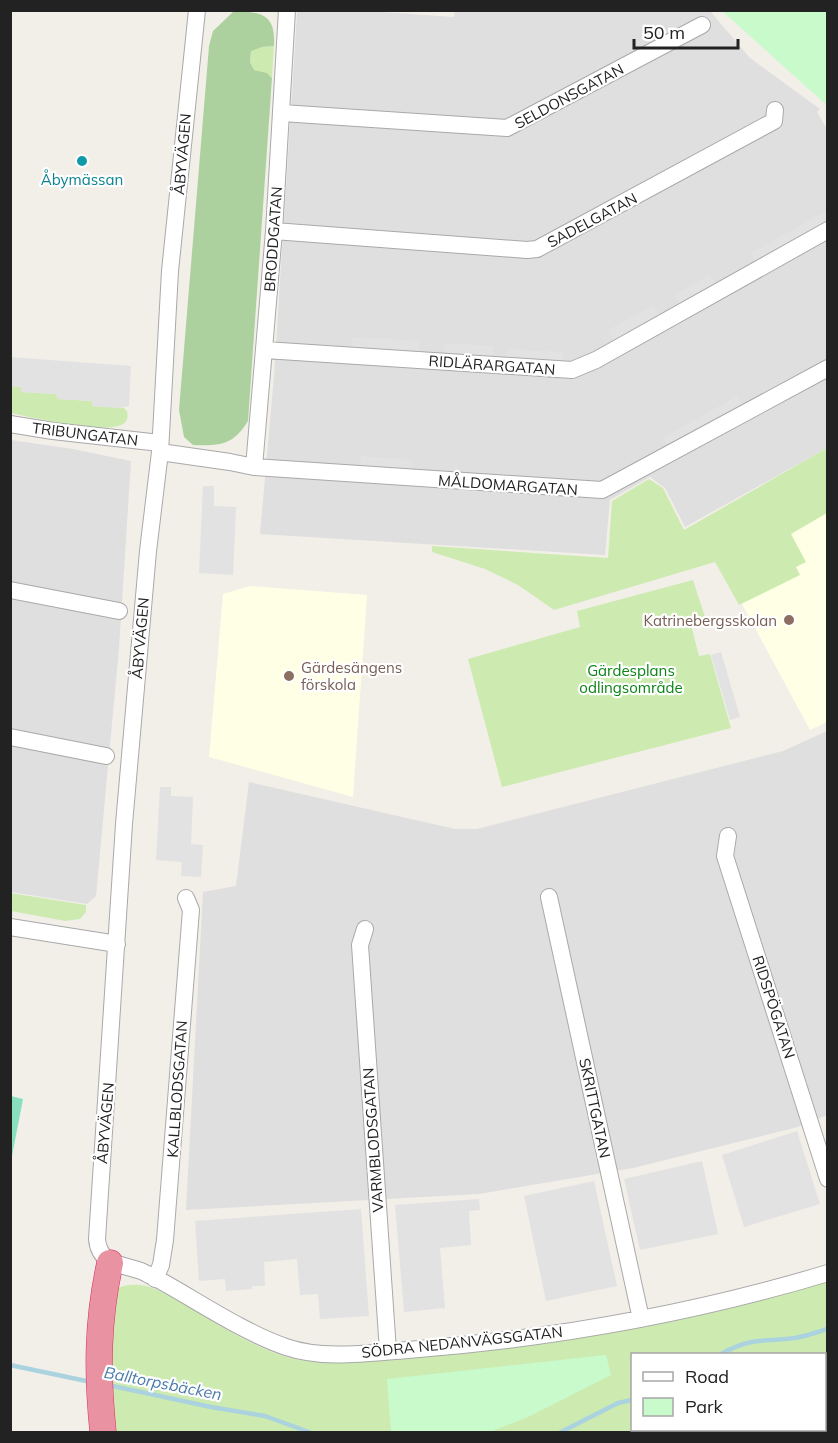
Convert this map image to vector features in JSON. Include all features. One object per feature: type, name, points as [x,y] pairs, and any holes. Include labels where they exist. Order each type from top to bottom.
[{"type":"highway","points":[[103,1432],[98,1382],[101,1310],[110,1263]]},
{"type":"street","name":"ÅBYVÄGEN","points":[[110,1263],[103,1256],[98,1239],[119,884],[148,551],[160,448],[170,271],[197,10]]},
{"type":"street","name":"BRODDGATAN","points":[[254,467],[274,231],[287,10]]},
{"type":"street","name":"SELDONSGATAN","points":[[282,113],[507,128],[702,24]]},
{"type":"street","name":"SADELGATAN","points":[[274,231],[537,249],[774,121],[775,110]]},
{"type":"street","name":"RIDLÄRARGATAN","points":[[265,350],[572,370],[596,360],[828,230]]},
{"type":"street","name":"MÅLDOMARGATAN","points":[[160,448],[254,467],[602,490],[828,368]]},
{"type":"street","name":"TRIBUNGATAN","points":[[10,424],[160,448]]},
{"type":"street","points":[[10,590],[119,611]]},
{"type":"street","points":[[10,737],[106,756]]},
{"type":"street","name":"RIDSPÖGATAN","points":[[728,836],[725,855],[828,1179]]},
{"type":"street","name":"SKRITTGATAN","points":[[549,897],[641,1319]]},
{"type":"street","name":"KALLBLODSGATAN","points":[[155,1279],[161,1265],[165,1240],[191,910],[186,898]]},
{"type":"street","points":[[10,927],[117,944]]},
{"type":"street","name":"VARMBLODSGATAN","points":[[365,929],[360,945],[388,1351]]},
{"type":"street","name":"SÖDRA NEDANVÄGSGATAN","points":[[110,1263],[143,1272],[248,1330],[286,1347],[324,1353],[352,1354],[516,1339],[641,1319],[745,1296],[828,1273]]},
{"type":"shaded area","points":[[455,10],[710,11],[750,58],[820,109],[817,112],[828,131],[827,448],[685,527],[665,488],[650,477],[610,500],[605,555],[260,534],[274,376],[297,13],[300,11],[367,11],[454,17]]},
{"type":"shaded area","points":[[827,210],[827,223],[757,262],[751,253]]},
{"type":"shaded area","points":[[710,275],[715,284],[679,304],[674,295]]},
{"type":"shaded area","points":[[654,305],[659,315],[613,340],[608,330]]},
{"type":"shaded area","points":[[352,337],[420,341],[419,354],[351,349]]},
{"type":"shaded area","points":[[444,343],[493,346],[492,358],[443,355]]},
{"type":"shaded area","points":[[507,349],[563,352],[562,362],[506,359]]},
{"type":"shaded area","points":[[10,357],[131,366],[129,406],[119,408],[92,406],[92,401],[58,399],[56,394],[21,392],[21,387],[11,386]]},
{"type":"shaded area","points":[[737,396],[743,406],[669,448],[663,438]]},
{"type":"shaded area","points":[[11,440],[73,449],[131,461],[119,648],[96,896],[87,904],[11,892]]},
{"type":"shaded area","points":[[361,456],[412,460],[411,471],[360,468]]},
{"type":"shaded area","points":[[203,486],[214,486],[214,506],[236,507],[233,575],[199,573]]},
{"type":"shaded area","name":"Katrinebergsskolan","points":[[827,511],[827,722],[810,730],[741,602],[773,540]]},
{"type":"shaded area","name":"Gärdesängens förskola","points":[[250,586],[367,595],[353,797],[209,757],[223,594]]},
{"type":"shaded area","points":[[721,652],[740,717],[730,720],[711,655]]},
{"type":"shaded area","points":[[827,731],[827,1115],[798,1127],[633,1168],[479,1194],[186,1210],[203,892],[236,886],[249,782],[455,829],[477,829],[783,751]]},
{"type":"shaded area","points":[[160,787],[171,787],[171,796],[193,797],[191,844],[203,845],[201,877],[181,876],[182,862],[156,860]]},
{"type":"shaded area","points":[[797,1131],[820,1204],[744,1227],[722,1155]]},
{"type":"shaded area","points":[[702,1161],[718,1234],[640,1250],[624,1179]]},
{"type":"shaded area","points":[[594,1181],[617,1286],[546,1301],[524,1196]]},
{"type":"shaded area","points":[[479,1199],[480,1210],[469,1211],[471,1245],[440,1248],[445,1308],[404,1312],[395,1205]]},
{"type":"shaded area","points":[[361,1209],[369,1316],[320,1319],[318,1294],[300,1295],[297,1259],[264,1262],[265,1286],[252,1286],[252,1289],[226,1291],[225,1279],[199,1281],[195,1221]]},
{"type":"green space","points":[[722,11],[827,11],[827,105],[822,101]]},
{"type":"green space","points":[[233,12],[259,14],[265,17],[273,27],[274,36],[274,46],[251,51],[250,62],[254,70],[267,73],[272,78],[248,421],[237,435],[225,442],[193,445],[184,437],[179,410],[209,46],[213,31]]},
{"type":"green space","points":[[274,46],[272,78],[267,73],[254,70],[250,62],[251,50]]},
{"type":"green space","points":[[10,386],[22,387],[22,392],[56,394],[58,399],[92,401],[92,406],[124,408],[127,411],[127,418],[123,424],[100,428],[51,422],[11,413]]},
{"type":"green space","points":[[827,448],[827,513],[791,534],[806,562],[796,567],[800,575],[739,605],[715,562],[554,610],[518,585],[485,569],[432,552],[432,546],[608,558],[612,501],[649,479],[663,488],[684,530]]},
{"type":"green space","name":"Gärdesplans odlingsområde","points":[[693,580],[705,617],[690,621],[699,656],[710,654],[731,728],[502,787],[468,659],[580,627],[577,611]]},
{"type":"green space","points":[[10,893],[86,905],[86,912],[80,919],[65,921],[11,911]]},
{"type":"green space","points":[[10,1096],[23,1099],[11,1161]]},
{"type":"green space","points":[[827,1282],[827,1385],[826,1353],[631,1353],[631,1431],[702,1431],[697,1432],[110,1432],[106,1400],[116,1289],[127,1285],[142,1285],[157,1290],[244,1339],[275,1353],[306,1361],[335,1362],[379,1361],[474,1352],[576,1339],[677,1320]]},
{"type":"green space","points":[[606,1355],[611,1375],[528,1417],[490,1432],[391,1432],[387,1379]]},
{"type":"waterway","name":"Balltorpsbäcken","points":[[723,1353],[757,1341],[795,1338],[828,1329]]},
{"type":"waterway","name":"Balltorpsbäcken","points":[[10,1365],[91,1382]]},
{"type":"waterway","name":"Balltorpsbäcken","points":[[108,1385],[265,1416],[309,1432]]},
{"type":"waterway","name":"Balltorpsbäcken","points":[[561,1432],[618,1403],[631,1400]]},
{"type":"place","name":"Åbymässan","points":[[82,161]]},
{"type":"place","name":"Katrinebergsskolan","points":[[789,620]]},
{"type":"place","name":"Gärdesängens förskola","points":[[289,676]]}]
